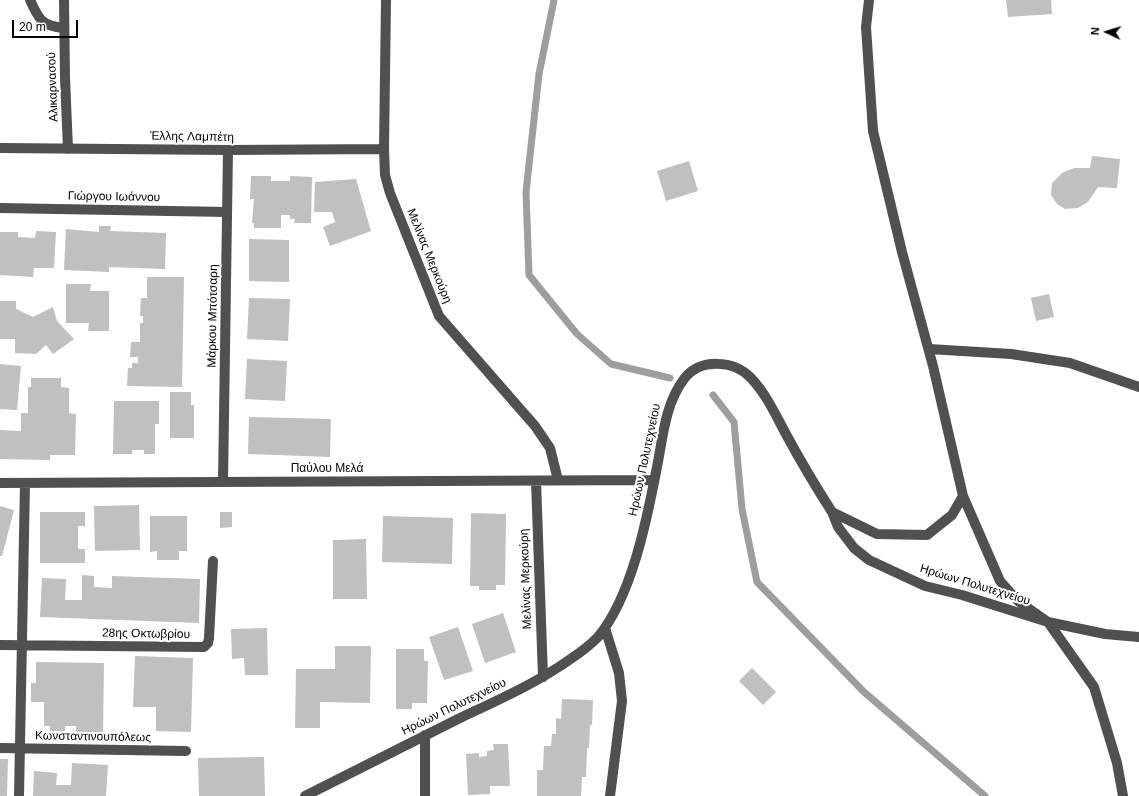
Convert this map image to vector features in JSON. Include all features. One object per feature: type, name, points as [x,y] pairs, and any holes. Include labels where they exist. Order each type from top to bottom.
[{"type":"street","points":[[30,0],[39,17],[44,22],[50,26],[64,28]]},
{"type":"street","name":"Αλικαρνασού","points":[[64,0],[68,148]]},
{"type":"street","name":"Μελίνας Μερκούρη","points":[[386,0],[384,149],[385,175],[390,193],[439,316],[535,426],[552,451],[558,480]]},
{"type":"street","points":[[869,0],[866,27],[873,131],[902,252],[929,349],[963,496],[1000,581],[1018,601],[1048,622],[1094,687],[1124,796]]},
{"type":"street","name":"Έλλης Λαμπέτη","points":[[0,148],[228,150],[384,149]]},
{"type":"street","name":"Μάρκου Μπότσαρη","points":[[223,482],[228,150]]},
{"type":"street","name":"Γιώργου Ιωάννου","points":[[0,208],[227,212]]},
{"type":"street","points":[[929,349],[1011,354],[1070,363],[1139,387]]},
{"type":"street","name":"Ηρώων Πολυτεχνείου","points":[[305,796],[543,677],[586,648],[605,628],[617,608],[628,579],[646,519],[670,403],[684,379],[690,372],[700,366],[715,364],[744,371],[766,397],[832,512],[838,527],[854,548],[869,560],[925,586],[962,595],[1048,622],[1105,634],[1139,638]]},
{"type":"street","name":"Παύλου Μελά","points":[[0,483],[654,480]]},
{"type":"street","name":"Μελίνας Μερκούρη","points":[[536,481],[543,677]]},
{"type":"street","points":[[19,796],[25,483]]},
{"type":"street","points":[[832,512],[878,534],[927,535],[952,515],[963,496]]},
{"type":"street","name":"28ης Οκτωβρίου","points":[[0,645],[204,647],[208,644],[209,638],[213,561]]},
{"type":"street","points":[[605,628],[619,673],[622,701],[610,796]]},
{"type":"street","points":[[425,735],[425,796]]},
{"type":"street","name":"Κωνσταντινουπόλεως","points":[[0,748],[186,751]]},
{"type":"building","points":[[1006,0],[1051,0],[1052,14],[1008,17]]},
{"type":"building","points":[[1092,156],[1120,159],[1117,188],[1098,187],[1088,202],[1078,208],[1065,209],[1057,204],[1051,195],[1052,183],[1062,173],[1074,168],[1090,168]]},
{"type":"building","points":[[689,161],[698,191],[666,201],[657,171]]},
{"type":"building","points":[[251,176],[271,176],[271,181],[290,181],[290,176],[312,177],[311,223],[294,223],[295,219],[290,219],[290,215],[281,215],[281,228],[254,228],[254,223],[252,223],[254,199],[250,199]]},
{"type":"building","points":[[356,179],[371,231],[330,246],[323,227],[335,222],[332,212],[314,212],[315,182]]},
{"type":"building","points":[[99,226],[111,226],[110,231],[166,233],[165,269],[109,267],[109,272],[64,270],[66,229],[99,232]]},
{"type":"building","points":[[36,231],[56,232],[54,268],[34,268],[33,277],[0,275],[0,232],[18,232],[18,237],[35,238]]},
{"type":"building","points":[[249,239],[289,240],[289,282],[249,281]]},
{"type":"building","points":[[147,277],[184,277],[182,387],[127,386],[128,368],[132,368],[132,363],[138,363],[138,357],[130,357],[131,342],[140,342],[140,323],[143,323],[143,316],[140,316],[141,298],[147,298]]},
{"type":"building","points":[[66,284],[91,284],[90,291],[109,291],[109,331],[88,331],[89,323],[66,323]]},
{"type":"building","points":[[1049,294],[1054,317],[1036,321],[1031,298]]},
{"type":"building","points":[[249,298],[290,299],[288,341],[247,339]]},
{"type":"building","points":[[0,301],[16,301],[16,309],[33,317],[53,307],[57,321],[74,339],[53,354],[46,345],[36,354],[15,353],[15,339],[0,339]]},
{"type":"building","points":[[247,359],[287,361],[285,401],[245,399]]},
{"type":"building","points":[[0,364],[21,366],[17,410],[0,409]]},
{"type":"building","points":[[31,378],[61,378],[61,387],[69,388],[69,413],[76,414],[75,455],[50,455],[50,460],[0,459],[0,430],[21,431],[21,413],[28,413],[28,387],[31,387]]},
{"type":"building","points":[[170,392],[191,392],[191,405],[194,405],[194,438],[170,438]]},
{"type":"building","points":[[114,401],[159,401],[159,424],[155,424],[155,454],[144,454],[144,450],[132,450],[132,454],[113,454]]},
{"type":"building","points":[[249,417],[331,419],[330,457],[248,454]]},
{"type":"building","points":[[139,505],[140,550],[95,551],[94,506]]},
{"type":"building","points":[[0,506],[14,510],[2,556],[0,556]]},
{"type":"building","points":[[40,512],[85,512],[85,526],[78,526],[78,549],[85,549],[85,563],[40,563]]},
{"type":"building","points":[[220,512],[232,512],[232,527],[220,528]]},
{"type":"building","points":[[471,513],[506,514],[505,585],[496,585],[496,590],[479,590],[479,586],[470,586]]},
{"type":"building","points":[[150,516],[187,516],[187,551],[179,551],[179,560],[157,560],[157,551],[150,552]]},
{"type":"building","points":[[383,516],[453,518],[452,564],[382,562]]},
{"type":"building","points":[[366,539],[367,599],[333,599],[333,540]]},
{"type":"building","points":[[82,575],[94,576],[94,587],[112,588],[112,576],[200,579],[199,623],[40,617],[42,578],[66,579],[65,600],[82,600]]},
{"type":"building","points":[[503,613],[516,652],[485,663],[472,624]]},
{"type":"building","points":[[458,627],[473,671],[444,680],[429,637]]},
{"type":"building","points":[[267,628],[268,675],[245,675],[244,658],[232,659],[231,629]]},
{"type":"building","points":[[335,646],[371,646],[370,703],[320,702],[320,728],[295,728],[296,669],[335,669]]},
{"type":"building","points":[[396,649],[424,649],[424,661],[428,661],[427,703],[412,703],[412,709],[396,709]]},
{"type":"building","points":[[135,656],[193,658],[191,732],[156,731],[156,707],[133,707]]},
{"type":"building","points":[[36,662],[104,663],[103,732],[76,732],[76,726],[65,726],[65,731],[50,731],[50,726],[44,726],[44,702],[31,702],[31,683],[36,683]]},
{"type":"building","points":[[752,668],[776,692],[763,705],[739,681]]},
{"type":"building","points":[[562,699],[593,700],[592,725],[590,725],[589,748],[587,748],[586,777],[582,777],[581,796],[537,796],[537,770],[543,770],[544,746],[551,746],[552,734],[556,734],[556,718],[561,719]]},
{"type":"building","points":[[493,744],[508,744],[510,786],[490,786],[490,794],[468,795],[466,754],[479,753],[479,757],[487,756],[487,751],[494,750]]},
{"type":"building","points":[[264,757],[265,796],[199,796],[198,758]]},
{"type":"building","points":[[0,759],[8,759],[7,796],[0,796]]},
{"type":"building","points":[[72,763],[108,765],[106,796],[33,796],[34,771],[57,773],[56,785],[71,785]]},
{"type":"waterway","points":[[554,0],[539,74],[526,192],[529,275],[577,334],[611,364],[670,378]]},
{"type":"waterway","points":[[713,395],[734,422],[742,509],[757,582],[864,692],[985,796]]}]
